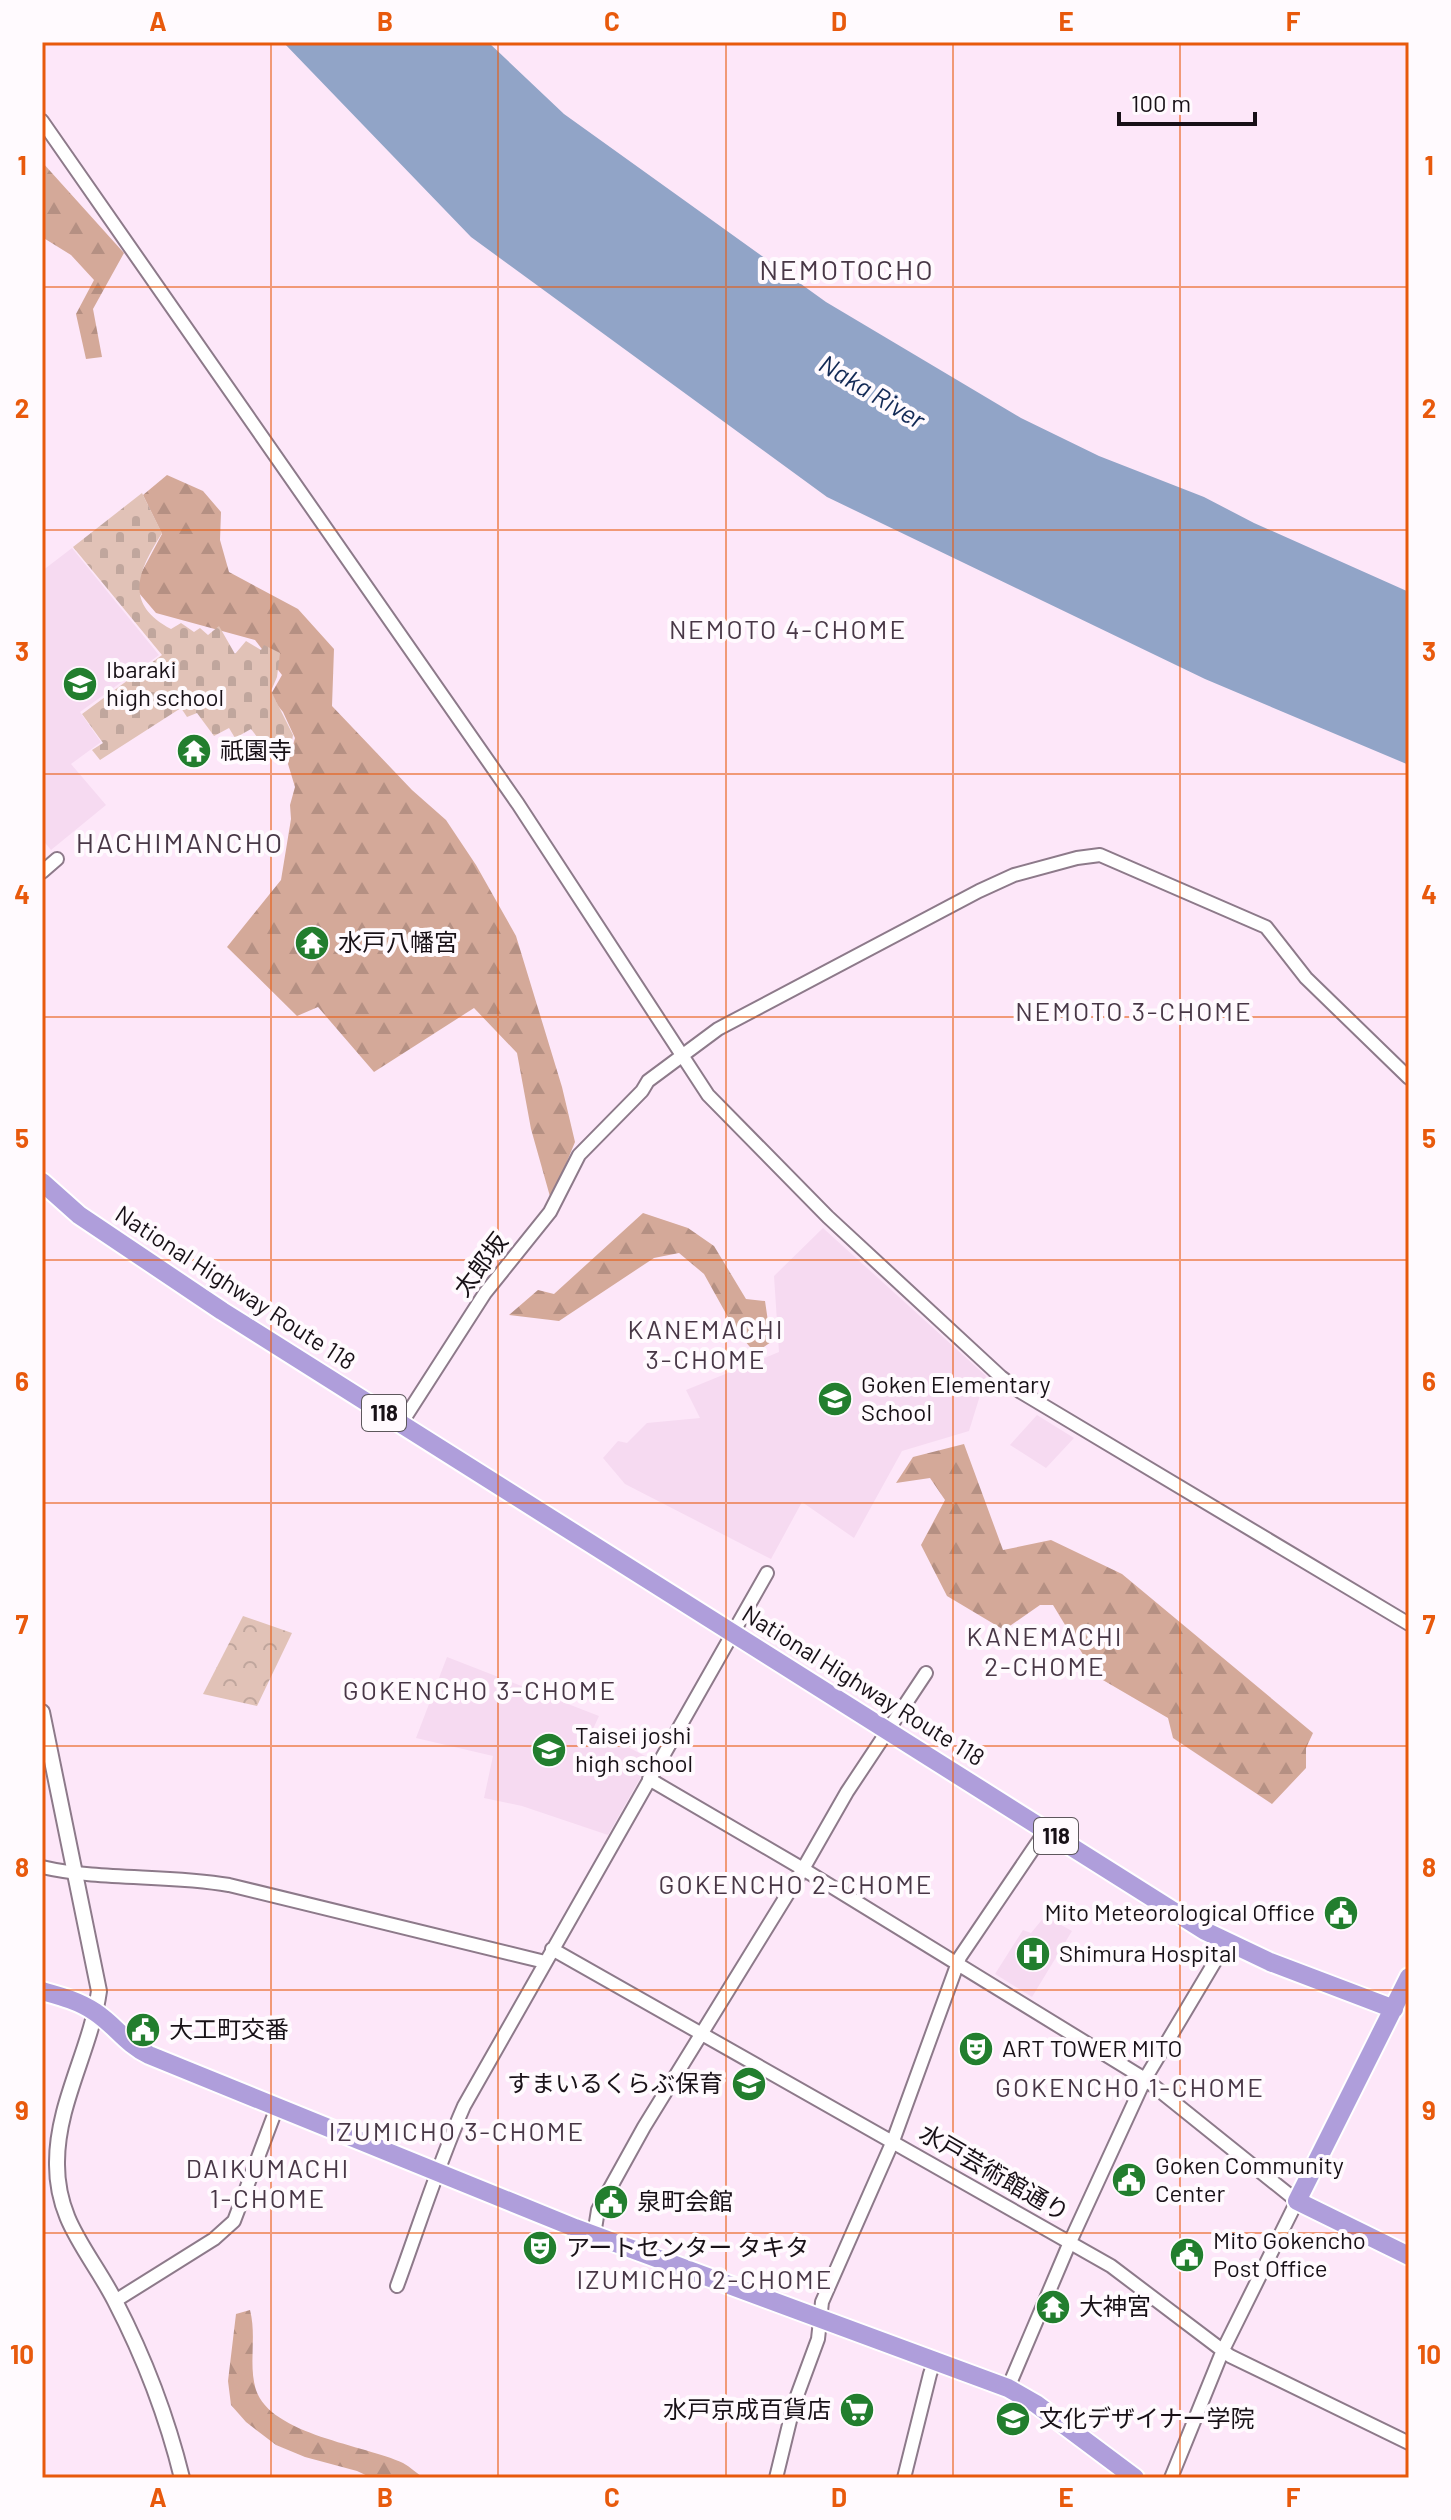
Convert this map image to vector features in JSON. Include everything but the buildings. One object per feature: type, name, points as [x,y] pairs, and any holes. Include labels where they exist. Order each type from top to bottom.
[{"type":"highway","name":"National Highway Route 118","points":[[42,1182],[79,1215],[122,1244],[1226,1943],[1402,2012]]},
{"type":"highway","points":[[1409,1977],[1402,2012],[1297,2201],[1409,2256]]},
{"type":"highway","points":[[42,1991],[73,2000],[95,2012],[127,2042],[149,2055],[594,2235],[1008,2388],[1036,2404],[1135,2478]]},
{"type":"main road","points":[[42,1712],[99,1982],[95,2012],[61,2124],[57,2148],[61,2204],[70,2227],[115,2301],[157,2395],[182,2478]]},
{"type":"street","points":[[42,121],[524,814],[708,1095],[776,1167],[1001,1377],[1084,1432],[1409,1624]]},
{"type":"street","name":"太郎坂","points":[[404,1425],[406,1416],[434,1370],[485,1293],[550,1212],[579,1155],[642,1091],[648,1081],[718,1029],[990,886],[1025,871],[1100,855],[1266,927],[1306,978],[1409,1078]]},
{"type":"street","points":[[42,872],[57,859]]},
{"type":"street","points":[[1298,1559],[1409,1614]]},
{"type":"street","points":[[397,2286],[464,2106],[767,1573]]},
{"type":"street","points":[[594,2235],[595,2217],[621,2166],[887,1729],[926,1673]]},
{"type":"street","points":[[649,1779],[803,1869],[1145,2079],[1297,2201],[1223,2350],[1171,2478]]},
{"type":"street","points":[[776,2478],[794,2404],[818,2339],[822,2302],[893,2141],[957,1965],[1046,1830]]},
{"type":"street","points":[[42,1867],[76,1873],[184,1878],[229,1885],[545,1962]]},
{"type":"street","points":[[1008,2388],[1070,2242],[1145,2079],[1226,1943]]},
{"type":"street","name":"水戸芸術館通り","points":[[552,1949],[1111,2266],[1223,2350],[1409,2443]]},
{"type":"street","points":[[115,2301],[214,2239],[234,2221],[277,2107]]},
{"type":"street","points":[[904,2478],[935,2360]]},
{"type":"shaded area","name":"Ibaraki high school","points":[[72,548],[159,655],[80,712],[101,742],[71,764],[106,805],[51,850],[42,839],[42,571]]},
{"type":"shaded area","name":"Goken Elementary School","points":[[823,1228],[986,1376],[969,1431],[902,1451],[854,1538],[802,1502],[771,1559],[625,1484],[603,1458],[618,1441],[627,1443],[647,1423],[700,1418],[686,1390],[779,1352],[774,1276]]},
{"type":"shaded area","points":[[1037,1415],[1074,1438],[1046,1468],[1010,1445]]},
{"type":"shaded area","name":"Taisei joshi high school","points":[[447,1657],[599,1716],[593,1729],[651,1759],[608,1835],[522,1806],[484,1798],[493,1756],[416,1738]]},
{"type":"shaded area","name":"Shimura Hospital","points":[[1045,1916],[1072,1931],[1032,1997],[995,1974],[1023,1930],[1031,1933]]},
{"type":"green space","points":[[42,162],[124,253],[93,309],[102,357],[86,359],[76,314],[94,280],[71,255],[42,237]]},
{"type":"green space","points":[[167,475],[203,491],[221,512],[220,540],[229,572],[298,609],[334,649],[332,706],[412,790],[446,820],[476,865],[516,936],[562,1087],[575,1142],[551,1200],[531,1129],[517,1053],[474,1008],[374,1072],[318,1007],[297,1016],[227,947],[281,880],[295,787],[288,764],[295,738],[283,712],[270,696],[282,675],[255,640],[156,613],[139,593],[139,577],[162,534],[143,495]]},
{"type":"green space","points":[[142,493],[162,533],[142,573],[141,597],[146,608],[171,629],[181,623],[194,632],[200,628],[208,635],[219,626],[235,654],[246,641],[261,650],[264,645],[280,653],[277,677],[271,691],[293,735],[290,752],[275,760],[251,729],[235,738],[229,728],[214,736],[197,713],[187,717],[181,708],[100,760],[92,750],[103,743],[82,714],[162,655],[73,547]]},
{"type":"green space","points":[[643,1213],[688,1228],[714,1246],[746,1299],[765,1301],[771,1342],[755,1353],[734,1328],[704,1274],[679,1253],[654,1258],[559,1321],[509,1315],[538,1290],[554,1294]]},
{"type":"green space","points":[[964,1444],[1003,1550],[1051,1540],[1122,1574],[1313,1733],[1306,1748],[1306,1768],[1272,1804],[1173,1738],[1168,1718],[1096,1676],[1053,1605],[1040,1605],[1004,1630],[947,1596],[921,1545],[945,1500],[930,1478],[896,1483],[913,1457]]},
{"type":"green space","points":[[243,1616],[292,1633],[257,1706],[203,1694]]},
{"type":"green space","points":[[250,2310],[254,2380],[265,2405],[299,2428],[403,2463],[423,2478],[372,2478],[305,2457],[276,2445],[246,2422],[231,2405],[228,2381],[236,2314]]},
{"type":"water","name":"Naka River","points":[[283,42],[488,42],[564,114],[826,302],[1021,418],[1099,456],[1204,497],[1254,523],[1409,592],[1409,765],[1205,679],[827,497],[471,237]]},
{"type":"place","name":"Ibaraki high school","points":[[80,684]]},
{"type":"place","name":"祇園寺","points":[[194,751]]},
{"type":"place","name":"水戸八幡宮","points":[[312,943]]},
{"type":"place","name":"Goken Elementary School","points":[[835,1399]]},
{"type":"place","name":"Taisei joshi high school","points":[[549,1750]]},
{"type":"place","name":"Mito Meteorological Office","points":[[1341,1913]]},
{"type":"place","name":"Shimura Hospital","points":[[1033,1954]]},
{"type":"place","name":"大工町交番","points":[[143,2030]]},
{"type":"place","name":"ART TOWER MITO","points":[[976,2049]]},
{"type":"place","name":"すまいるくらぶ保育","points":[[749,2084]]},
{"type":"place","name":"Goken Community Center","points":[[1129,2180]]},
{"type":"place","name":"泉町会館","points":[[611,2202]]},
{"type":"place","name":"アートセンター タキタ","points":[[540,2248]]},
{"type":"place","name":"Mito Gokencho Post Office","points":[[1187,2255]]},
{"type":"place","name":"大神宮","points":[[1053,2307]]},
{"type":"place","name":"水戸京成百貨店","points":[[857,2410]]},
{"type":"place","name":"文化デザイナー学院","points":[[1013,2419]]},
{"type":"district","name":"NEMOTOCHO","points":[[847,270]]},
{"type":"district","name":"NEMOTO 4-CHOME","points":[[788,630]]},
{"type":"district","name":"HACHIMANCHO","points":[[180,843]]},
{"type":"district","name":"NEMOTO 3-CHOME","points":[[1134,1012]]},
{"type":"district","name":"KANEMACHI 3-CHOME","points":[[706,1345]]},
{"type":"district","name":"KANEMACHI 2-CHOME","points":[[1045,1652]]},
{"type":"district","name":"GOKENCHO 3-CHOME","points":[[480,1691]]},
{"type":"district","name":"GOKENCHO 2-CHOME","points":[[796,1885]]},
{"type":"district","name":"GOKENCHO 1-CHOME","points":[[1130,2088]]},
{"type":"district","name":"IZUMICHO 3-CHOME","points":[[457,2132]]},
{"type":"district","name":"DAIKUMACHI 1-CHOME","points":[[268,2184]]},
{"type":"district","name":"IZUMICHO 2-CHOME","points":[[705,2280]]}]
